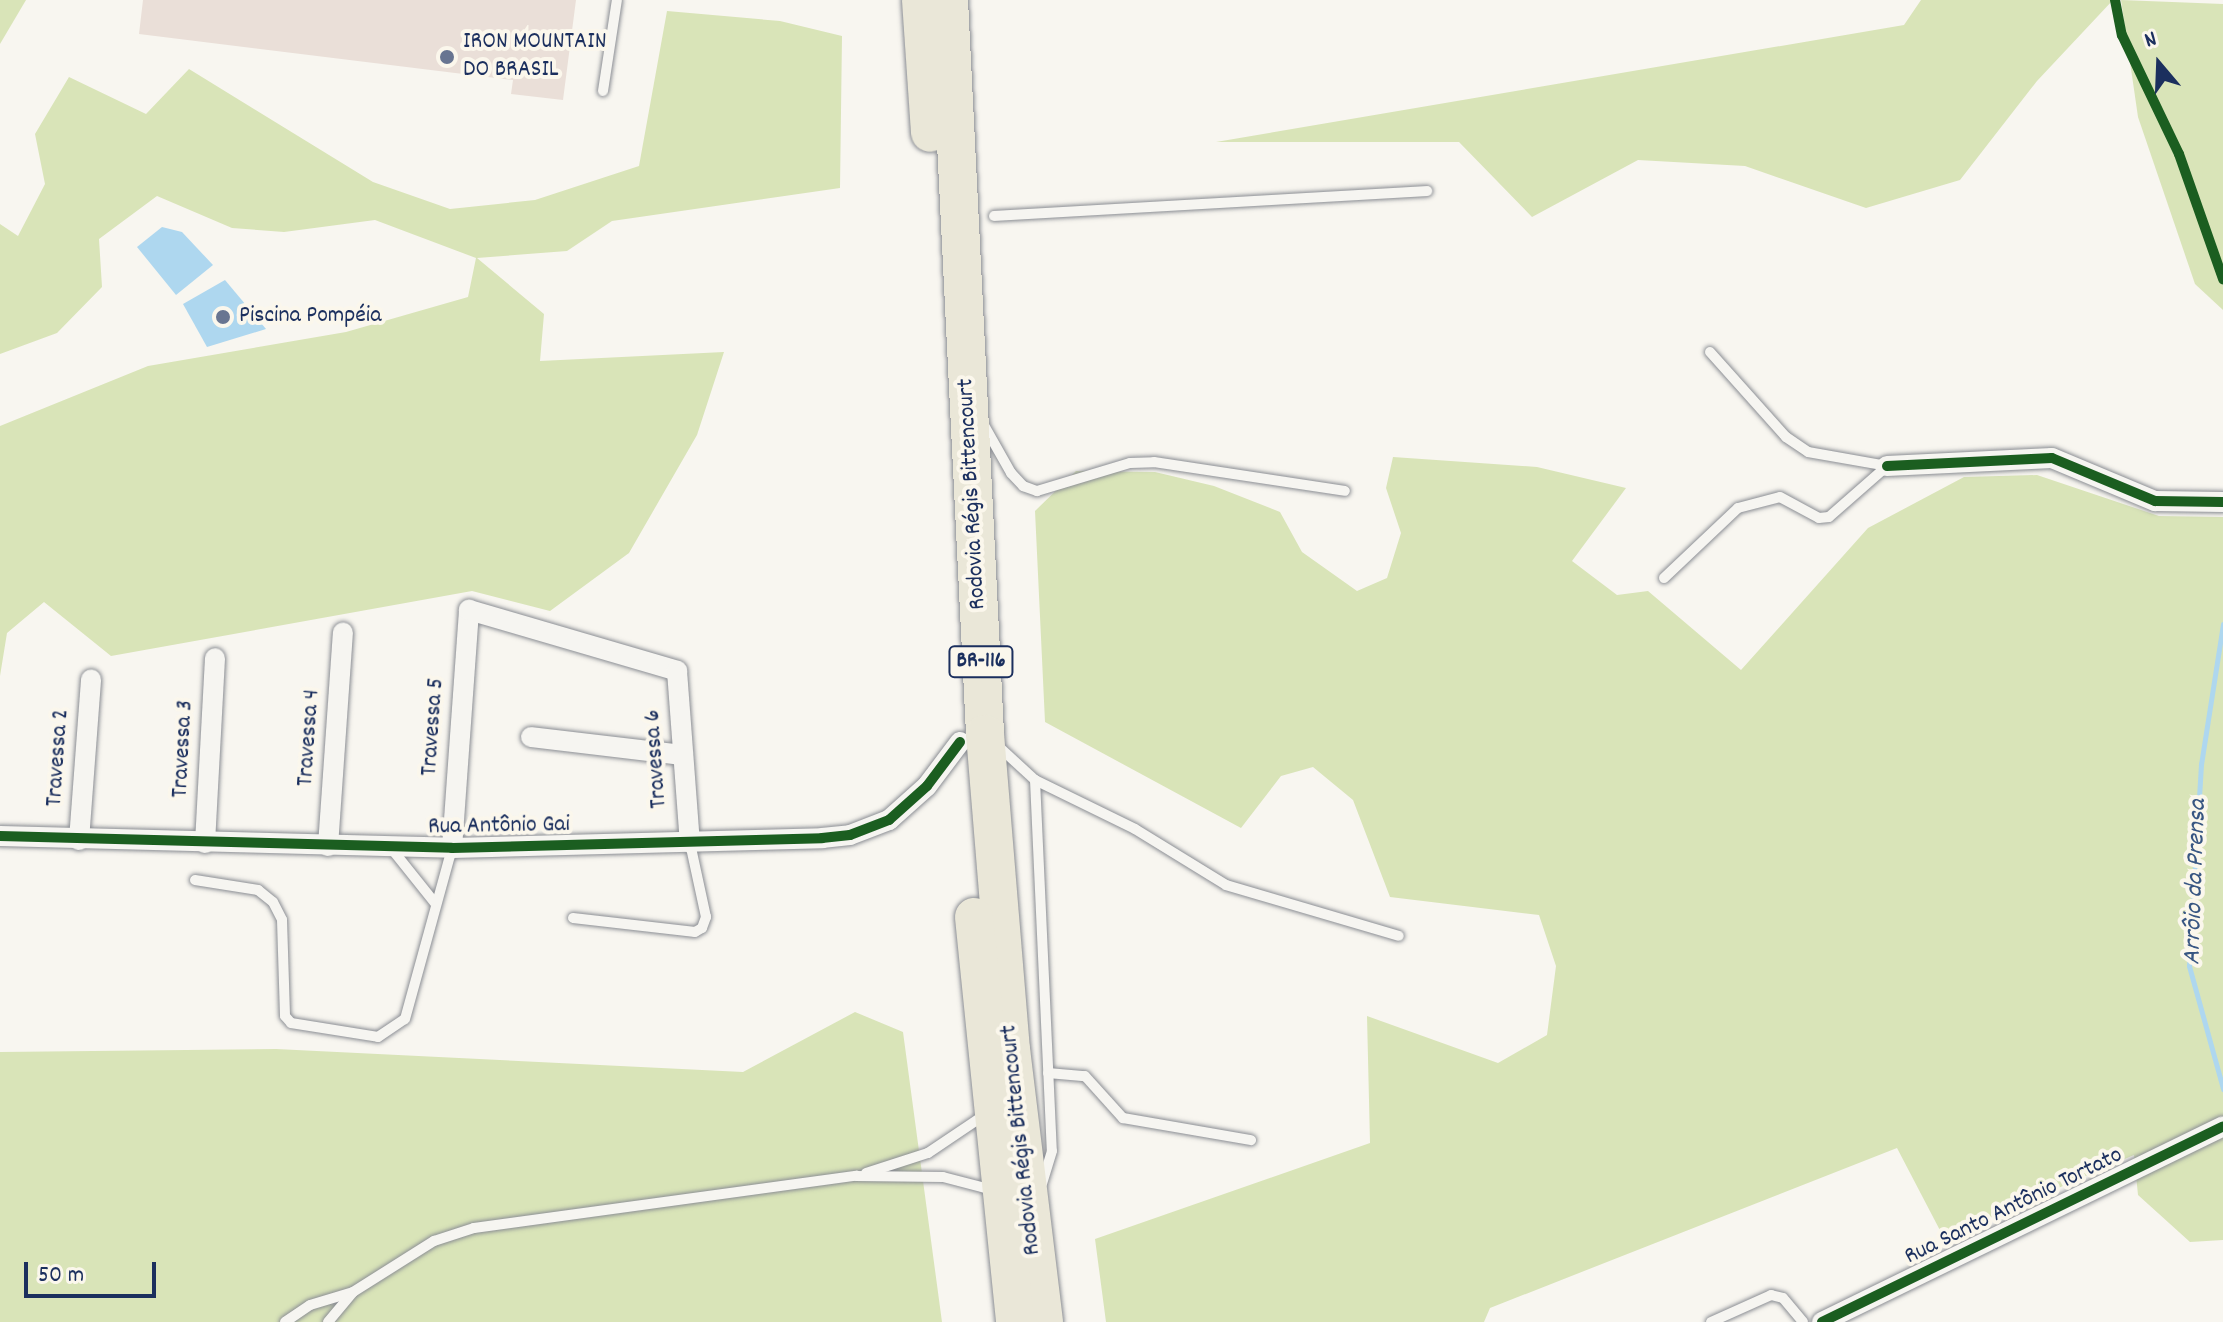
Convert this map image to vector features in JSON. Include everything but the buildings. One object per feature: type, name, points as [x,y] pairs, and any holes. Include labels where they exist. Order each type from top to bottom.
[{"type":"highway","name":"Rodovia Régis Bittencourt","points":[[921,0],[972,738],[1044,1322]]},
{"type":"highway","name":"Rodovia Régis Bittencourt","points":[[949,0],[972,738],[990,1111],[1015,1322]]},
{"type":"street","points":[[1887,466],[2052,458],[2155,501],[2223,502]]},
{"type":"street","name":"Travessa 5","points":[[452,848],[469,610],[579,638],[677,671]]},
{"type":"street","name":"Travessa 4","points":[[328,846],[343,633]]},
{"type":"street","name":"Travessa 3","points":[[205,843],[215,658]]},
{"type":"street","name":"Travessa 6","points":[[677,671],[690,843]]},
{"type":"street","name":"Travessa 2","points":[[79,840],[91,679]]},
{"type":"street","points":[[531,737],[683,755]]},
{"type":"street","name":"Rua Antônio Gai","points":[[0,836],[452,848],[822,838],[871,829],[927,786],[972,738]]},
{"type":"street","name":"Rua Santo Antônio Tortato","points":[[1822,1322],[2223,1126]]},
{"type":"lane","points":[[603,91],[617,0]]},
{"type":"lane","points":[[994,216],[1427,191]]},
{"type":"lane","points":[[1710,352],[1786,437],[1808,452],[1887,466]]},
{"type":"lane","points":[[985,427],[1011,473],[1023,486],[1037,491],[1130,463],[1154,462],[1345,491]]},
{"type":"lane","points":[[1664,578],[1738,508],[1780,497],[1819,518],[1829,517],[1887,466]]},
{"type":"lane","points":[[972,738],[1035,780],[1135,829],[1226,885],[1399,936]]},
{"type":"lane","points":[[1029,1219],[1052,1151],[1035,780]]},
{"type":"lane","points":[[573,918],[695,932],[702,928],[706,917],[690,843]]},
{"type":"lane","points":[[390,847],[435,903]]},
{"type":"lane","points":[[195,880],[258,890],[273,902],[282,920],[285,1016],[291,1023],[378,1037],[405,1019],[452,848]]},
{"type":"lane","points":[[1048,1073],[1085,1076],[1123,1118],[1251,1140]]},
{"type":"lane","points":[[856,1176],[928,1153],[953,1141],[990,1111]]},
{"type":"lane","points":[[285,1322],[310,1305],[353,1292],[434,1241],[474,1228],[856,1176],[943,1177],[998,1192]]},
{"type":"lane","points":[[328,1322],[353,1292]]},
{"type":"lane","points":[[1711,1322],[1771,1295],[1783,1298],[1803,1322]]},
{"type":"green space","points":[[0,0],[26,0],[0,44]]},
{"type":"green space","points":[[1921,0],[2113,0],[2037,81],[1960,180],[1866,208],[1745,166],[1638,160],[1532,217],[1459,142],[1216,142],[1904,25]]},
{"type":"green space","points":[[2121,0],[2223,4],[2223,310],[2195,284],[2138,117]]},
{"type":"green space","points":[[667,11],[780,21],[842,36],[840,188],[612,221],[567,251],[477,258],[544,314],[540,361],[724,352],[697,435],[629,553],[550,611],[472,591],[111,656],[44,602],[7,633],[0,676],[0,426],[148,366],[346,332],[468,297],[476,258],[375,220],[284,232],[232,228],[157,196],[99,239],[102,287],[57,333],[0,354],[0,224],[18,236],[45,184],[35,134],[69,77],[146,114],[189,69],[373,182],[450,209],[535,200],[639,166]]},
{"type":"green space","points":[[1393,457],[1537,467],[1626,488],[1572,561],[1617,595],[1648,591],[1741,670],[1868,528],[1964,477],[2037,475],[2159,516],[2223,517],[2223,1240],[2190,1242],[2138,1195],[2134,1155],[1944,1238],[1897,1148],[1490,1308],[1484,1322],[1106,1322],[1095,1239],[1370,1143],[1367,1016],[1498,1063],[1547,1035],[1556,966],[1539,915],[1390,897],[1353,800],[1313,767],[1281,776],[1241,828],[1045,722],[1035,511],[1076,471],[1155,472],[1214,486],[1280,512],[1302,552],[1357,591],[1387,578],[1401,533],[1386,488]]},
{"type":"green space","points":[[855,1012],[903,1032],[942,1322],[0,1322],[0,1052],[276,1049],[743,1072]]},
{"type":"water","name":"Piscina Pompéia","points":[[162,227],[182,232],[213,265],[176,295],[137,247]]},
{"type":"water","name":"Piscina Pompéia","points":[[225,280],[266,329],[207,347],[183,304]]},
{"type":"waterway","name":"Arrôio da Prensa","points":[[2115,0],[2122,35],[2179,154],[2223,279]]},
{"type":"waterway","name":"Arrôio da Prensa","points":[[2223,624],[2201,764],[2189,966],[2223,1089]]},
{"type":"cycle path","points":[[2115,0],[2122,35],[2179,154],[2223,279]]},
{"type":"cycle path","points":[[1887,466],[2052,458],[2155,501],[2223,502]]},
{"type":"cycle path","points":[[0,836],[452,848],[822,838],[850,835],[889,820],[927,786],[960,742]]},
{"type":"cycle path","points":[[1822,1322],[2223,1126]]},
{"type":"place","name":"IRON MOUNTAIN DO BRASIL","points":[[447,57]]},
{"type":"place","name":"Piscina Pompéia","points":[[223,317]]}]
